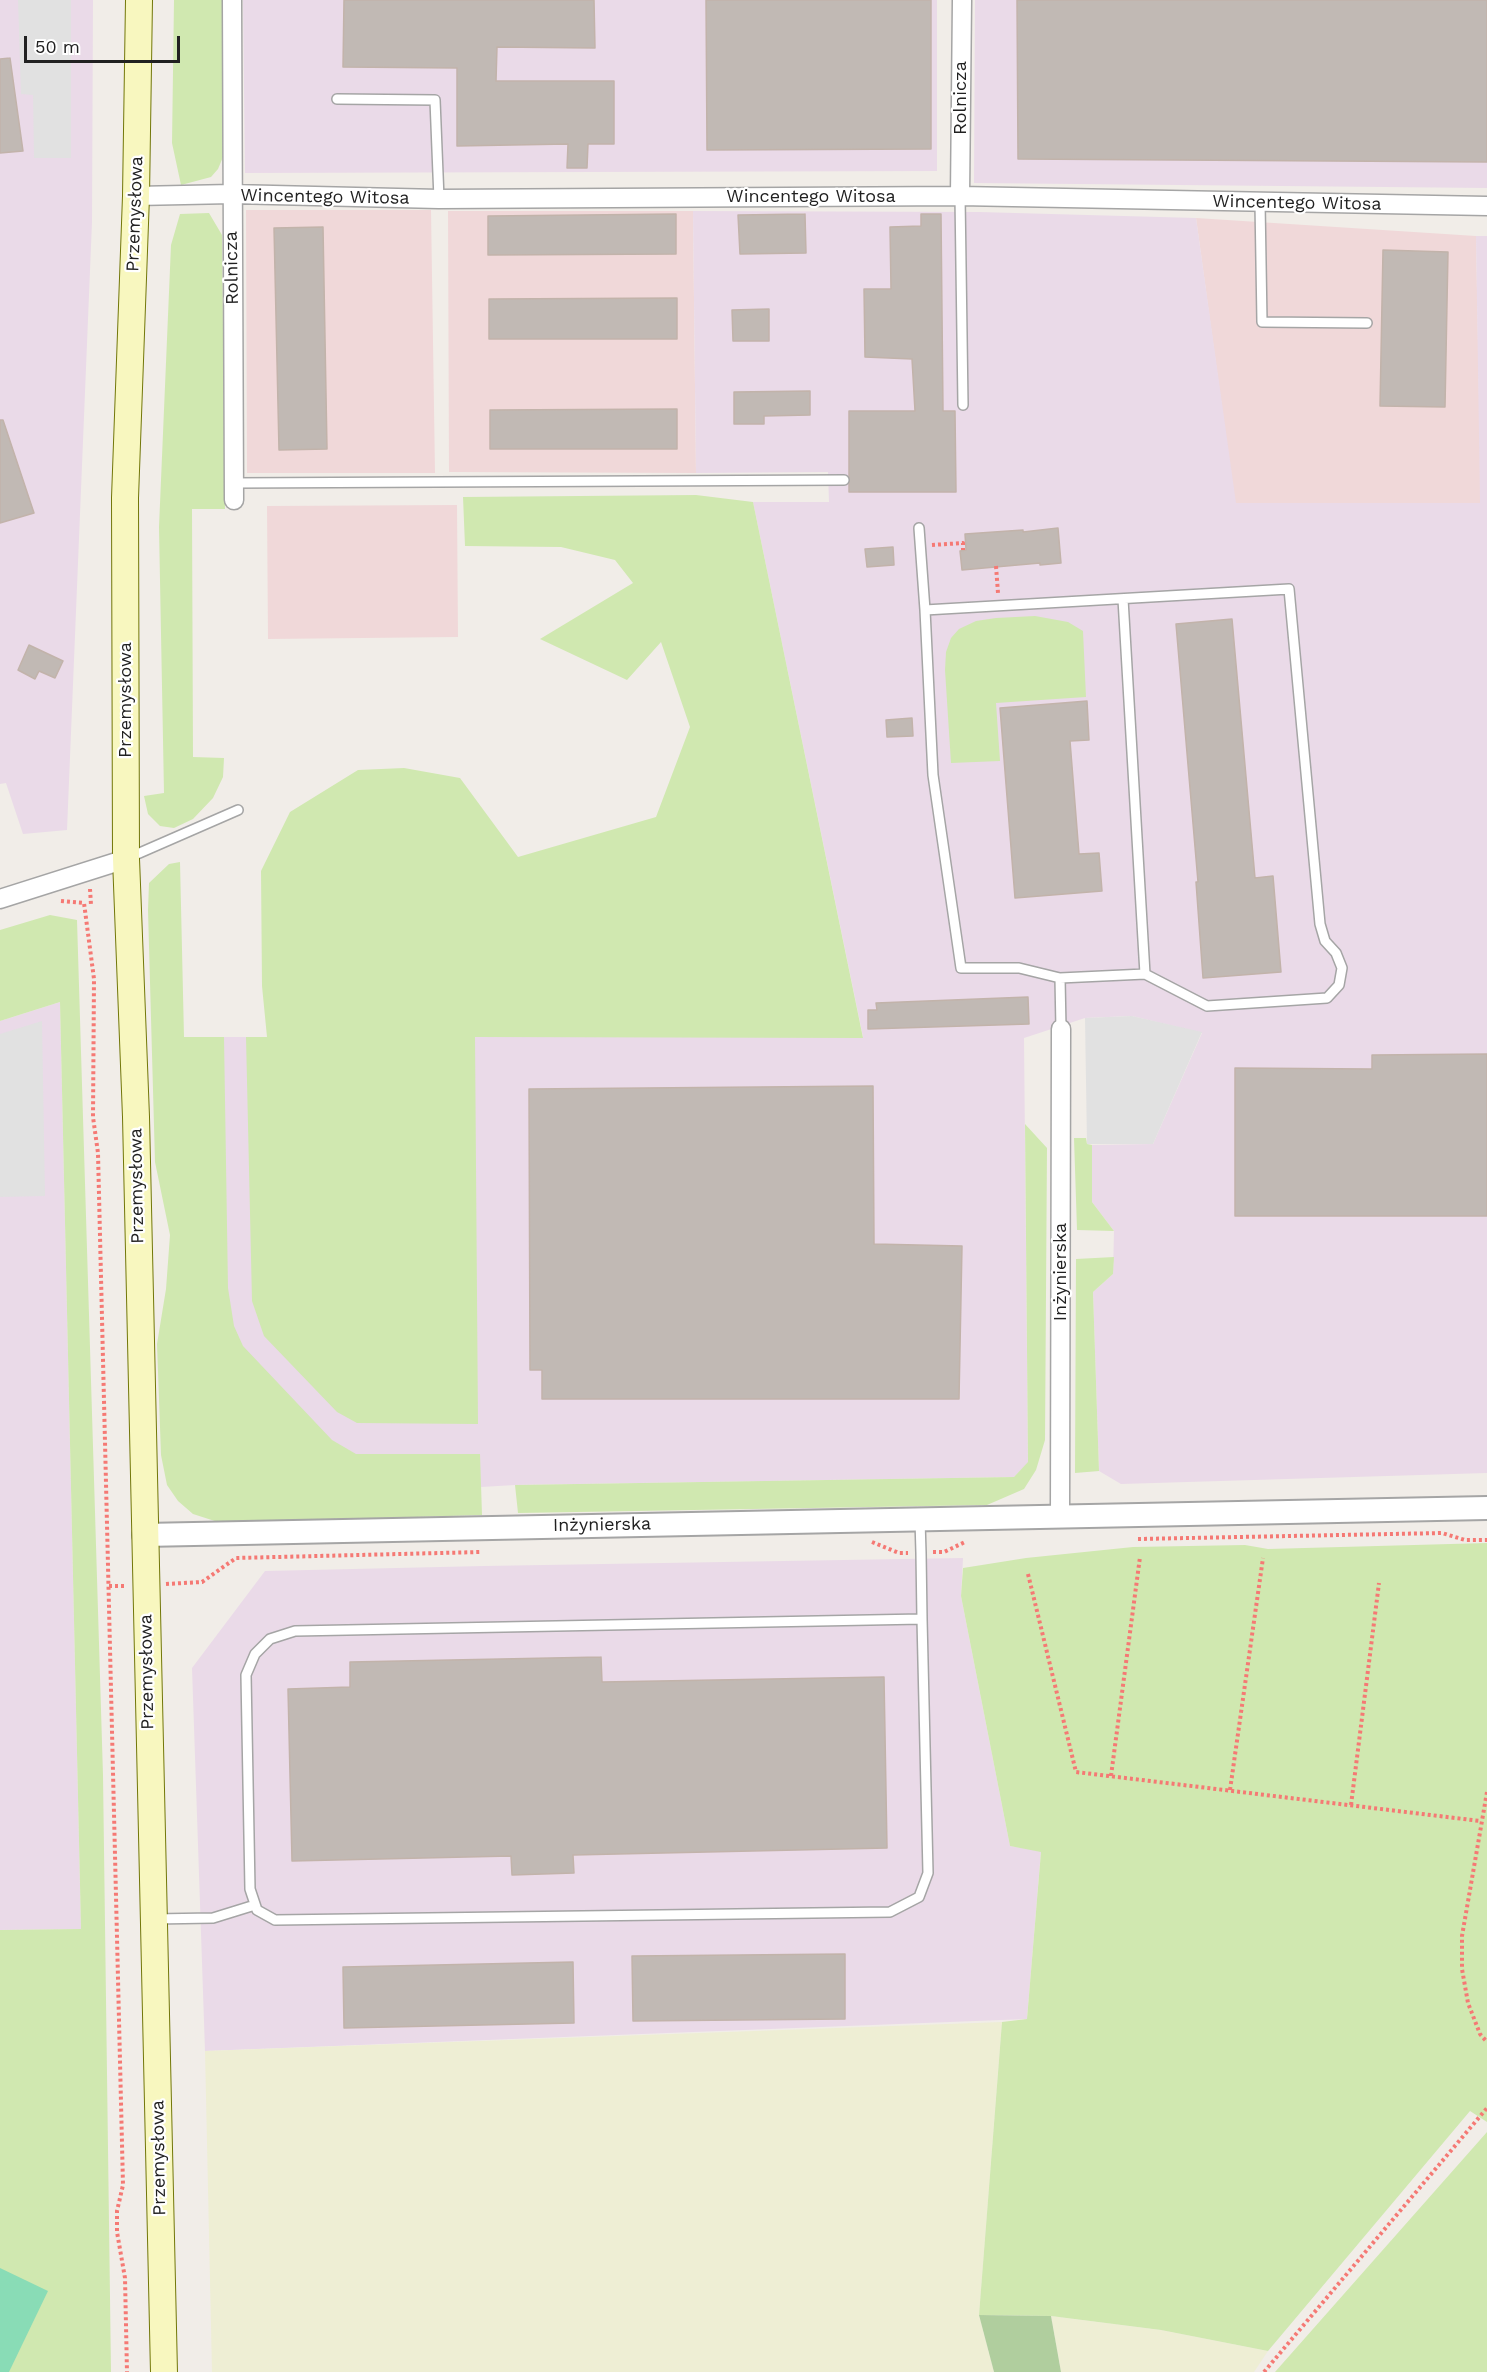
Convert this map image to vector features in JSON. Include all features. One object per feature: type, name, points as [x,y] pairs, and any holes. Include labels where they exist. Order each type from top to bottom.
[{"type":"main road","name":"Przemysłowa","points":[[139,0],[136,196],[125,498],[126,859],[136,1117],[164,2372]]},
{"type":"street","name":"Rolnicza","points":[[232,0],[234,491]]},
{"type":"street","name":"Rolnicza","points":[[960,196],[962,0]]},
{"type":"street","name":"Wincentego Witosa","points":[[136,196],[232,194],[439,199],[960,196],[1487,206]]},
{"type":"street","points":[[0,899],[126,859]]},
{"type":"street","name":"Inżynierska","points":[[1060,1516],[1061,1029]]},
{"type":"street","name":"Inżynierska","points":[[144,1535],[1487,1508]]},
{"type":"lane","points":[[337,99],[435,100],[439,199]]},
{"type":"lane","points":[[960,196],[963,405]]},
{"type":"lane","points":[[1260,203],[1262,322],[1367,323]]},
{"type":"lane","points":[[234,491],[844,480]]},
{"type":"lane","points":[[919,528],[933,775],[961,968],[1018,968],[1060,978],[1145,974],[1207,1006],[1327,998],[1339,985],[1342,968],[1336,953],[1325,941],[1320,924],[1288,589],[925,610]]},
{"type":"lane","points":[[1122,599],[1145,974]]},
{"type":"lane","points":[[126,859],[238,810]]},
{"type":"lane","points":[[1060,978],[1061,1029]]},
{"type":"lane","points":[[920,1520],[928,1873],[919,1897],[890,1912],[275,1920],[257,1910],[250,1889],[246,1675],[255,1654],[270,1639],[295,1631],[922,1619]]},
{"type":"lane","points":[[153,1919],[213,1918],[255,1905]]},
{"type":"path","points":[[920,545],[963,543],[963,550]]},
{"type":"path","points":[[996,566],[999,597]]},
{"type":"path","points":[[84,903],[94,979],[93,1117],[98,1154],[123,2185],[117,2211],[117,2232],[125,2278],[127,2372]]},
{"type":"path","points":[[1131,1539],[1442,1533],[1465,1540],[1487,1540]]},
{"type":"path","points":[[861,1542],[873,1542],[899,1553],[921,1553],[944,1552],[963,1542],[975,1542]]},
{"type":"path","points":[[109,1586],[202,1582],[236,1558],[484,1552]]},
{"type":"path","points":[[1111,1776],[1140,1557]]},
{"type":"path","points":[[1230,1790],[1263,1558]]},
{"type":"path","points":[[1028,1574],[1076,1772],[1480,1821]]},
{"type":"path","points":[[1351,1805],[1379,1583]]},
{"type":"path","points":[[1487,1792],[1480,1821],[1462,1936],[1462,1969],[1468,2003],[1480,2034],[1487,2042]]},
{"type":"path","points":[[1264,2372],[1487,2108]]},
{"type":"shaded area","points":[[0,0],[93,0],[92,222],[67,830],[23,834],[6,783],[0,784]]},
{"type":"shaded area","points":[[18,0],[71,0],[71,158],[34,158],[33,95],[21,94]]},
{"type":"shaded area","points":[[243,0],[937,0],[937,171],[245,173]]},
{"type":"shaded area","points":[[975,0],[1487,0],[1487,188],[974,183]]},
{"type":"shaded area","points":[[246,210],[431,210],[435,473],[247,473]]},
{"type":"shaded area","points":[[448,211],[693,211],[696,473],[449,472]]},
{"type":"shaded area","points":[[693,211],[979,212],[1196,218],[1236,503],[1480,503],[1476,236],[1487,236],[1487,1473],[1121,1484],[1099,1471],[1093,1292],[1113,1274],[1114,1231],[1092,1202],[1092,1145],[1153,1144],[1202,1033],[1132,1016],[1085,1018],[1024,1038],[1028,1463],[1014,1477],[481,1487],[192,1419],[184,1037],[863,1037],[753,502],[829,502],[828,472],[696,473]]},
{"type":"shaded area","points":[[1196,218],[1476,236],[1481,503],[1235,503]]},
{"type":"shaded area","points":[[457,505],[458,637],[268,639],[267,506]]},
{"type":"shaded area","points":[[60,1002],[81,1929],[0,1930],[0,1021]]},
{"type":"shaded area","points":[[1132,1016],[1202,1032],[1153,1144],[1087,1144],[1085,1018]]},
{"type":"shaded area","points":[[42,1021],[45,1196],[0,1197],[0,1034]]},
{"type":"shaded area","points":[[963,1558],[961,1596],[1010,1846],[1041,1851],[1027,2019],[205,2051],[192,1668],[265,1571]]},
{"type":"green space","points":[[174,0],[223,0],[223,157],[218,169],[211,177],[181,185],[172,143]]},
{"type":"green space","points":[[209,213],[222,235],[225,509],[192,509],[193,757],[224,758],[223,777],[213,798],[193,819],[174,828],[160,826],[148,814],[144,796],[164,793],[159,527],[171,245],[180,214]]},
{"type":"green space","points":[[696,495],[753,502],[863,1038],[475,1037],[478,1424],[357,1423],[337,1412],[264,1336],[252,1301],[246,1037],[267,1037],[262,986],[261,871],[290,812],[358,770],[404,768],[460,778],[518,857],[656,817],[690,727],[661,642],[627,680],[540,639],[633,583],[615,560],[561,547],[465,546],[463,497]]},
{"type":"green space","points":[[1035,616],[1068,622],[1083,631],[1086,697],[996,703],[1000,761],[951,763],[945,670],[946,652],[951,638],[959,629],[976,621]]},
{"type":"green space","points":[[180,862],[184,1037],[224,1037],[228,1288],[234,1326],[243,1346],[332,1440],[356,1454],[480,1454],[482,1515],[221,1523],[193,1514],[178,1501],[167,1485],[161,1455],[157,1344],[166,1289],[170,1235],[155,1162],[148,910],[149,883],[169,864]]},
{"type":"green space","points":[[50,915],[77,920],[103,1775],[111,2372],[0,2372],[0,1930],[81,1929],[60,1002],[0,1021],[0,930]]},
{"type":"green space","points":[[1025,1124],[1047,1148],[1045,1440],[1036,1470],[1024,1489],[987,1505],[518,1513],[515,1485],[1014,1477],[1028,1462]]},
{"type":"green space","points":[[1074,1138],[1086,1138],[1087,1144],[1092,1145],[1092,1202],[1114,1231],[1077,1230]]},
{"type":"green space","points":[[1114,1257],[1113,1274],[1093,1292],[1099,1471],[1075,1473],[1076,1259]]},
{"type":"green space","points":[[1487,1543],[1487,2122],[1470,2111],[1268,2351],[1161,2330],[1051,2316],[979,2315],[1002,2022],[1027,2019],[1041,1852],[1010,1846],[961,1596],[963,1568],[1026,1558],[1133,1547],[1245,1545],[1268,1549]]},
{"type":"green space","points":[[1002,2022],[979,2315],[994,2372],[212,2372],[205,2051]]},
{"type":"green space","points":[[1487,2132],[1487,2372],[1275,2372]]},
{"type":"green space","points":[[0,2268],[48,2291],[9,2372],[0,2372]]},
{"type":"green space","points":[[979,2315],[1051,2316],[1061,2372],[994,2372]]},
{"type":"green space","points":[[1051,2316],[1161,2330],[1268,2351],[1254,2372],[1061,2372]]},
{"type":"building","points":[[344,0],[594,0],[595,48],[497,47],[496,81],[614,81],[614,144],[588,144],[587,168],[567,168],[568,144],[457,146],[457,68],[343,67]]},
{"type":"building","points":[[706,0],[931,0],[931,149],[707,150]]},
{"type":"building","points":[[1017,0],[1487,0],[1487,162],[1018,159]]},
{"type":"building","points":[[10,58],[23,151],[0,153],[0,59]]},
{"type":"building","points":[[676,214],[676,254],[488,255],[488,216]]},
{"type":"building","points":[[805,214],[806,253],[740,254],[738,215]]},
{"type":"building","points":[[921,214],[941,214],[943,411],[955,411],[956,492],[849,492],[849,411],[915,411],[912,359],[865,357],[864,289],[891,289],[890,227],[921,226]]},
{"type":"building","points":[[323,227],[327,449],[279,450],[274,228]]},
{"type":"building","points":[[1383,250],[1448,252],[1445,407],[1380,406]]},
{"type":"building","points":[[677,298],[677,339],[489,339],[489,299]]},
{"type":"building","points":[[769,309],[769,341],[733,341],[732,310]]},
{"type":"building","points":[[810,391],[810,415],[764,416],[764,424],[734,424],[734,392]]},
{"type":"building","points":[[677,409],[677,449],[490,449],[490,410]]},
{"type":"building","points":[[0,420],[3,420],[34,513],[0,523]]},
{"type":"building","points":[[1058,528],[1061,563],[962,570],[960,551],[966,550],[965,534]]},
{"type":"building","points":[[893,547],[894,565],[867,567],[865,549]]},
{"type":"building","points":[[1232,619],[1255,878],[1273,876],[1281,972],[1203,978],[1196,882],[1198,882],[1176,624]]},
{"type":"building","points":[[29,645],[63,661],[55,678],[39,671],[35,679],[18,670]]},
{"type":"building","points":[[1087,701],[1089,740],[1070,741],[1079,854],[1099,853],[1102,891],[1015,898],[1000,708]]},
{"type":"building","points":[[912,718],[913,736],[887,737],[886,720]]},
{"type":"building","points":[[1028,997],[1029,1024],[868,1029],[868,1010],[877,1010],[876,1003]]},
{"type":"building","points":[[1487,1054],[1487,1216],[1235,1216],[1235,1068],[1372,1069],[1372,1055]]},
{"type":"building","points":[[873,1086],[874,1244],[962,1246],[959,1399],[542,1399],[542,1370],[530,1370],[529,1089]]},
{"type":"building","points":[[601,1657],[602,1682],[884,1677],[887,1848],[573,1855],[574,1873],[512,1875],[511,1856],[292,1861],[288,1689],[350,1687],[350,1662]]},
{"type":"building","points":[[845,1954],[845,2019],[633,2021],[632,1956]]},
{"type":"building","points":[[573,1962],[574,2023],[344,2028],[343,1967]]}]
